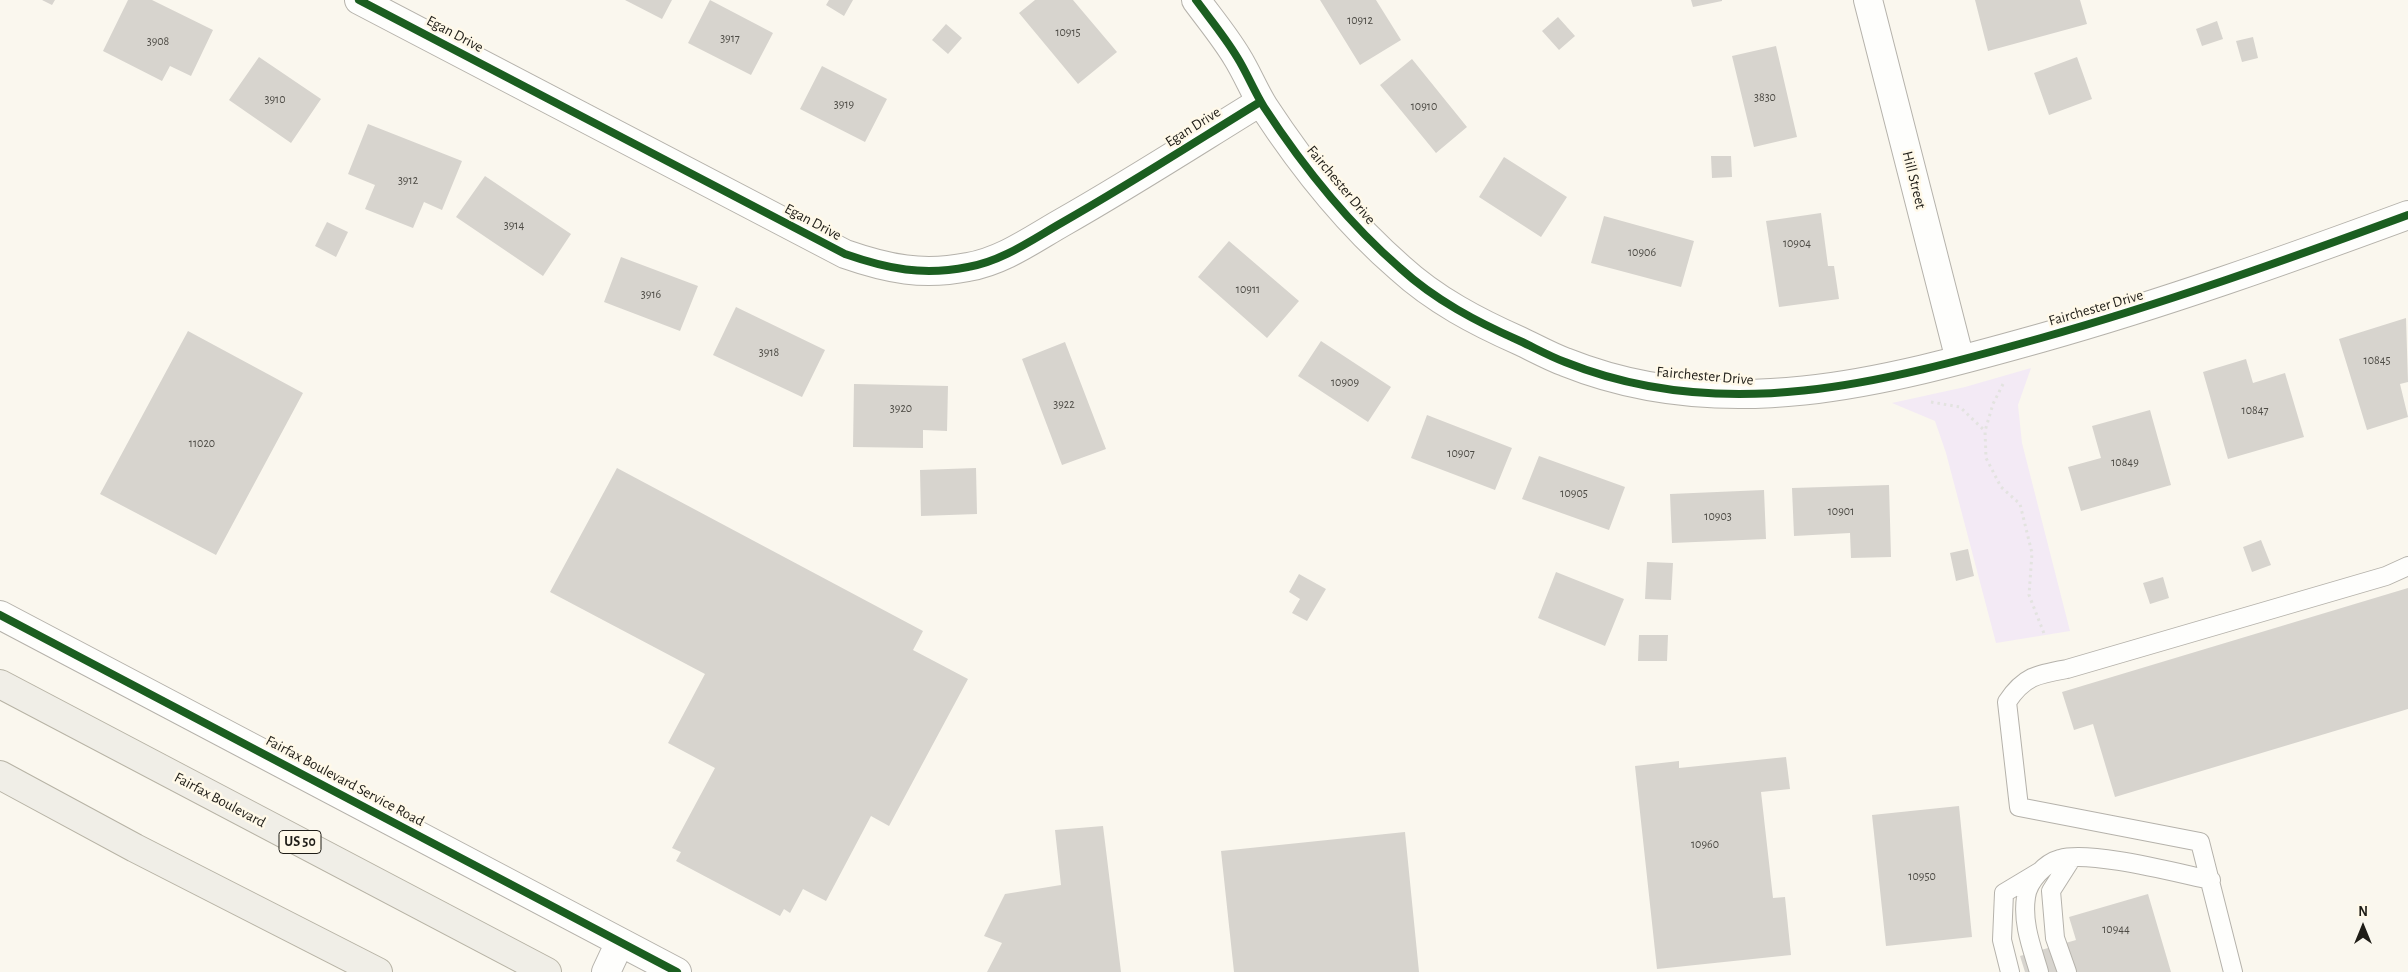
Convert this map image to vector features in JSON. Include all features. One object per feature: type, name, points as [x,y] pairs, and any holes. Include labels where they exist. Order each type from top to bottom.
[{"type":"main road","name":"Fairfax Boulevard","points":[[0,684],[547,972]]},
{"type":"main road","points":[[0,775],[135,848],[378,972]]},
{"type":"street","name":"Egan Drive","points":[[359,0],[846,254],[882,267],[912,271],[931,272],[968,267],[998,258],[1108,196],[1260,102]]},
{"type":"street","name":"Fairchester Drive","points":[[1196,0],[1237,58],[1260,102],[1283,135],[1348,218],[1401,270],[1436,296],[1479,322],[1566,362],[1614,378],[1657,387],[1706,393],[1755,395],[1816,391],[1879,381],[2132,312],[2252,273],[2408,215]]},
{"type":"street","name":"Hill Street","points":[[1868,0],[1960,360]]},
{"type":"street","name":"Fairfax Boulevard Service Road","points":[[0,614],[677,972]]},
{"type":"street","points":[[606,972],[620,942]]},
{"type":"lane","points":[[2233,972],[2200,842],[2019,808],[2007,702],[2017,687],[2034,676],[2067,669],[2386,576],[2408,566]]},
{"type":"lane","points":[[2067,972],[2055,938],[2051,891],[2072,858]]},
{"type":"lane","points":[[2010,972],[2002,940],[2004,893],[2060,859],[2092,858],[2116,861],[2211,880]]},
{"type":"lane","points":[[2039,871],[2026,896],[2025,924],[2039,972]]},
{"type":"path","points":[[2003,384],[1993,404],[1985,431],[1986,458],[2001,486],[2020,504],[2032,553],[2029,595],[2045,636]]},
{"type":"path","points":[[1931,402],[1960,407],[1985,431]]},
{"type":"shaded area","points":[[2031,368],[2018,405],[2022,443],[2070,631],[1996,643],[1946,453],[1935,421],[1892,403],[1965,387]]},
{"type":"building","points":[[42,0],[55,0],[52,5]]},
{"type":"building","points":[[128,0],[152,0],[213,30],[191,76],[170,66],[162,81],[103,51]]},
{"type":"building","points":[[625,0],[672,0],[662,19]]},
{"type":"building","points":[[710,0],[773,33],[751,75],[688,43]]},
{"type":"building","points":[[829,0],[853,0],[844,16],[826,5]]},
{"type":"building","points":[[1035,0],[1073,0],[1117,52],[1078,84],[1019,13]]},
{"type":"building","points":[[1320,0],[1376,0],[1401,40],[1360,65]]},
{"type":"building","points":[[1691,0],[1722,0],[1722,1],[1693,7]]},
{"type":"building","points":[[1975,0],[2080,0],[2087,24],[1988,51]]},
{"type":"building","points":[[1558,17],[1575,36],[1559,50],[1542,31]]},
{"type":"building","points":[[2217,21],[2223,39],[2202,46],[2196,29]]},
{"type":"building","points":[[946,24],[962,38],[948,54],[932,40]]},
{"type":"building","points":[[2253,37],[2258,58],[2242,62],[2236,41]]},
{"type":"building","points":[[1776,46],[1797,137],[1754,147],[1732,56]]},
{"type":"building","points":[[259,57],[321,99],[291,143],[229,100]]},
{"type":"building","points":[[2077,57],[2092,99],[2049,115],[2034,73]]},
{"type":"building","points":[[1412,59],[1467,127],[1436,153],[1380,85]]},
{"type":"building","points":[[822,66],[887,99],[865,142],[800,109]]},
{"type":"building","points":[[368,124],[462,161],[442,210],[424,202],[413,228],[365,209],[375,185],[348,174]]},
{"type":"building","points":[[1711,156],[1731,156],[1732,177],[1712,178]]},
{"type":"building","points":[[1504,157],[1567,197],[1541,237],[1479,197]]},
{"type":"building","points":[[485,176],[571,234],[543,276],[456,217]]},
{"type":"building","points":[[1821,213],[1828,266],[1834,266],[1839,299],[1779,307],[1766,221]]},
{"type":"building","points":[[1604,216],[1694,241],[1681,287],[1591,263]]},
{"type":"building","points":[[327,222],[348,232],[336,257],[315,246]]},
{"type":"building","points":[[1229,241],[1299,301],[1267,338],[1198,277]]},
{"type":"building","points":[[621,257],[698,286],[680,331],[604,302]]},
{"type":"building","points":[[736,307],[825,350],[802,397],[713,355]]},
{"type":"building","points":[[2406,318],[2408,382],[2400,384],[2408,417],[2367,430],[2339,339]]},
{"type":"building","points":[[188,331],[303,393],[216,555],[100,494]]},
{"type":"building","points":[[1321,341],[1391,387],[1368,422],[1298,376]]},
{"type":"building","points":[[1065,342],[1106,449],[1062,465],[1022,359]]},
{"type":"building","points":[[2246,359],[2253,383],[2285,373],[2304,437],[2228,459],[2203,372]]},
{"type":"building","points":[[854,384],[948,386],[947,431],[923,430],[923,448],[853,447]]},
{"type":"building","points":[[2150,410],[2171,485],[2081,511],[2068,467],[2101,458],[2092,426]]},
{"type":"building","points":[[1427,415],[1512,448],[1495,490],[1411,458]]},
{"type":"building","points":[[1539,456],[1625,487],[1609,530],[1522,499]]},
{"type":"building","points":[[617,468],[923,631],[913,650],[968,679],[889,826],[871,816],[826,901],[803,889],[790,913],[784,909],[780,916],[676,861],[681,852],[672,848],[715,768],[668,743],[705,674],[550,592]]},
{"type":"building","points":[[976,468],[977,514],[921,516],[920,470]]},
{"type":"building","points":[[1889,485],[1891,557],[1851,558],[1850,533],[1794,536],[1792,488]]},
{"type":"building","points":[[1764,490],[1766,539],[1672,543],[1670,494]]},
{"type":"building","points":[[2261,540],[2271,565],[2252,572],[2243,547]]},
{"type":"building","points":[[1968,549],[1974,576],[1956,581],[1950,553]]},
{"type":"building","points":[[1647,562],[1673,563],[1671,600],[1645,599]]},
{"type":"building","points":[[1556,572],[1624,599],[1605,646],[1538,618]]},
{"type":"building","points":[[1299,574],[1326,589],[1307,621],[1292,613],[1300,599],[1289,592]]},
{"type":"building","points":[[2163,577],[2169,598],[2150,604],[2143,583]]},
{"type":"building","points":[[2408,588],[2408,709],[2115,797],[2093,724],[2074,730],[2062,692]]},
{"type":"building","points":[[1639,635],[1668,635],[1667,661],[1638,661]]},
{"type":"building","points":[[1786,757],[1790,789],[1761,792],[1773,898],[1785,897],[1791,955],[1657,969],[1635,766],[1679,761],[1679,768]]},
{"type":"building","points":[[1959,806],[1972,937],[1886,946],[1872,815]]},
{"type":"building","points":[[1103,826],[1121,972],[987,972],[1002,943],[984,936],[1005,894],[1061,885],[1055,830]]},
{"type":"building","points":[[1405,832],[1419,972],[1234,972],[1221,851]]},
{"type":"building","points":[[2148,894],[2171,972],[2025,972],[2020,956],[2076,940],[2069,917]]},
{"type":"cycle path","points":[[359,0],[845,254],[876,264],[906,270],[952,270],[981,264],[1006,255],[1113,193],[1260,102]]},
{"type":"cycle path","points":[[1196,0],[1241,63],[1264,107],[1326,192],[1362,232],[1413,280],[1442,300],[1488,326],[1559,360],[1625,381],[1684,391],[1744,394],[1804,391],[1863,382],[1982,354],[2134,310],[2179,296],[2408,215]]},
{"type":"cycle path","points":[[0,615],[677,972]]}]
